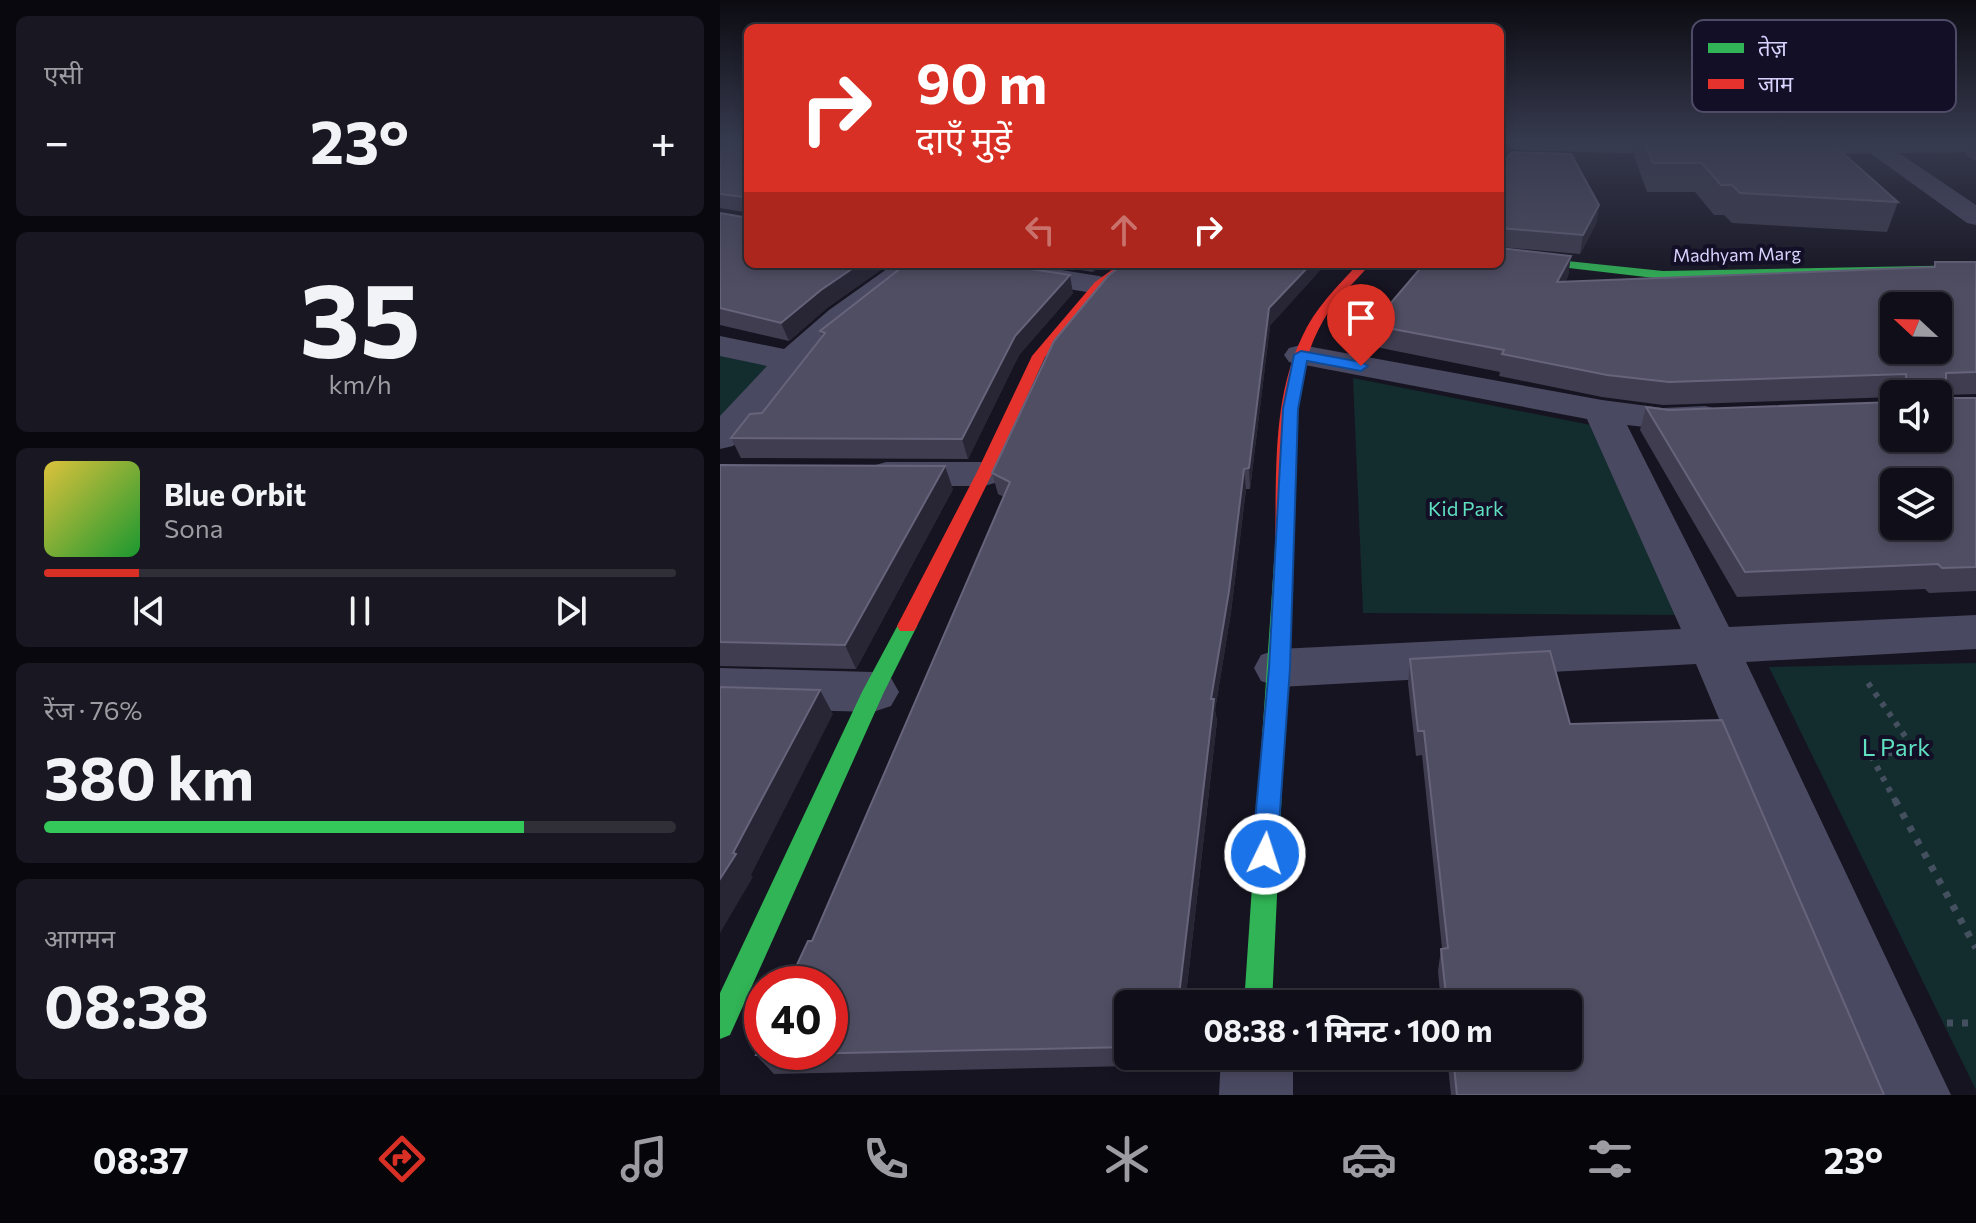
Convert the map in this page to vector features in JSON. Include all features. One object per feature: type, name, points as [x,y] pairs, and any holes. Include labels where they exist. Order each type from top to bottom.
[{"type":"street","points":[[1938,190],[1976,217]]},
{"type":"street","name":"Madhyam Marg","points":[[1504,244],[1565,253],[1670,260],[1976,252]]},
{"type":"street","name":"Madhyam Marg","points":[[1504,257],[1663,275],[1976,269]]},
{"type":"street","points":[[720,438],[791,361],[840,317],[907,268]]},
{"type":"street","points":[[995,268],[1099,285]]},
{"type":"street","points":[[720,1025],[873,692],[984,474],[1039,356],[1099,285],[1122,268]]},
{"type":"street","points":[[1258,990],[1260,916],[1279,668],[1290,409],[1301,355],[1322,312],[1360,268]]},
{"type":"street","points":[[720,346],[791,361]]},
{"type":"street","points":[[1301,355],[1602,411],[1663,419],[1740,416]]},
{"type":"street","points":[[1602,411],[1712,643],[1914,1095]]},
{"type":"street","points":[[844,474],[984,474]]},
{"type":"street","points":[[1279,668],[1712,643],[1976,632]]},
{"type":"street","points":[[720,688],[873,692]]},
{"type":"street","points":[[1256,1095],[1257,1070]]},
{"type":"path","points":[[1881,678],[1866,680],[1916,752],[1870,754],[1976,948]]},
{"type":"green space","points":[[720,347],[791,361],[720,438]]},
{"type":"green space","name":"Kid Park","points":[[1353,378],[1596,426],[1678,615],[1363,613]]},
{"type":"green space","name":"L Park","points":[[1976,663],[1976,1090],[1769,667]]},
{"type":"building","points":[[720,190],[744,190],[744,197],[720,194]]},
{"type":"building","points":[[1504,190],[1591,190],[1599,205],[1583,235],[1504,228]]},
{"type":"building","points":[[1737,190],[1885,190],[1898,202],[1740,193]]},
{"type":"building","points":[[744,197],[744,268],[853,268],[781,323],[720,308],[720,213],[743,217]]},
{"type":"building","points":[[1504,248],[1571,256],[1557,282],[1935,267],[1935,262],[1976,262],[1976,372],[1946,373],[1946,380],[1906,380],[1906,374],[1669,382],[1607,375],[1502,354],[1504,350],[1372,325],[1421,268],[1504,268]]},
{"type":"building","points":[[901,268],[1024,268],[1070,275],[1015,336],[962,439],[731,438],[750,414],[762,413],[825,333],[820,331]]},
{"type":"building","points":[[1118,268],[1307,268],[1269,308],[1249,468],[1244,469],[1229,591],[1211,699],[1214,699],[1180,990],[1114,990],[1114,1047],[848,1053],[848,966],[796,966],[808,941],[812,941],[1010,482],[992,473],[1054,341]]},
{"type":"building","points":[[1952,398],[1976,398],[1976,567],[1942,568],[1938,564],[1745,572],[1646,407],[1669,410],[1880,402],[1880,452],[1952,452]]},
{"type":"building","points":[[720,465],[945,466],[845,645],[720,642]]},
{"type":"building","points":[[1550,651],[1570,724],[1722,720],[1884,1095],[1457,1095],[1454,1070],[1582,1070],[1582,990],[1445,990],[1441,949],[1448,948],[1424,731],[1418,731],[1410,659]]},
{"type":"building","points":[[720,687],[820,690],[733,853],[736,854],[720,879]]},
{"type":"traffic: fast","points":[[1504,257],[1663,275],[1976,269]]},
{"type":"traffic: fast","points":[[1258,990],[1284,548]]},
{"type":"traffic: fast","points":[[720,1025],[873,692],[907,626]]},
{"type":"traffic: jam","points":[[907,626],[984,474],[1039,356],[1099,285],[1122,268]]},
{"type":"traffic: jam","points":[[1284,548],[1287,426],[1298,365],[1308,337],[1323,311],[1360,268]]},
{"type":"route","points":[[1265,854],[1279,668],[1290,409],[1301,355],[1361,366]]}]
